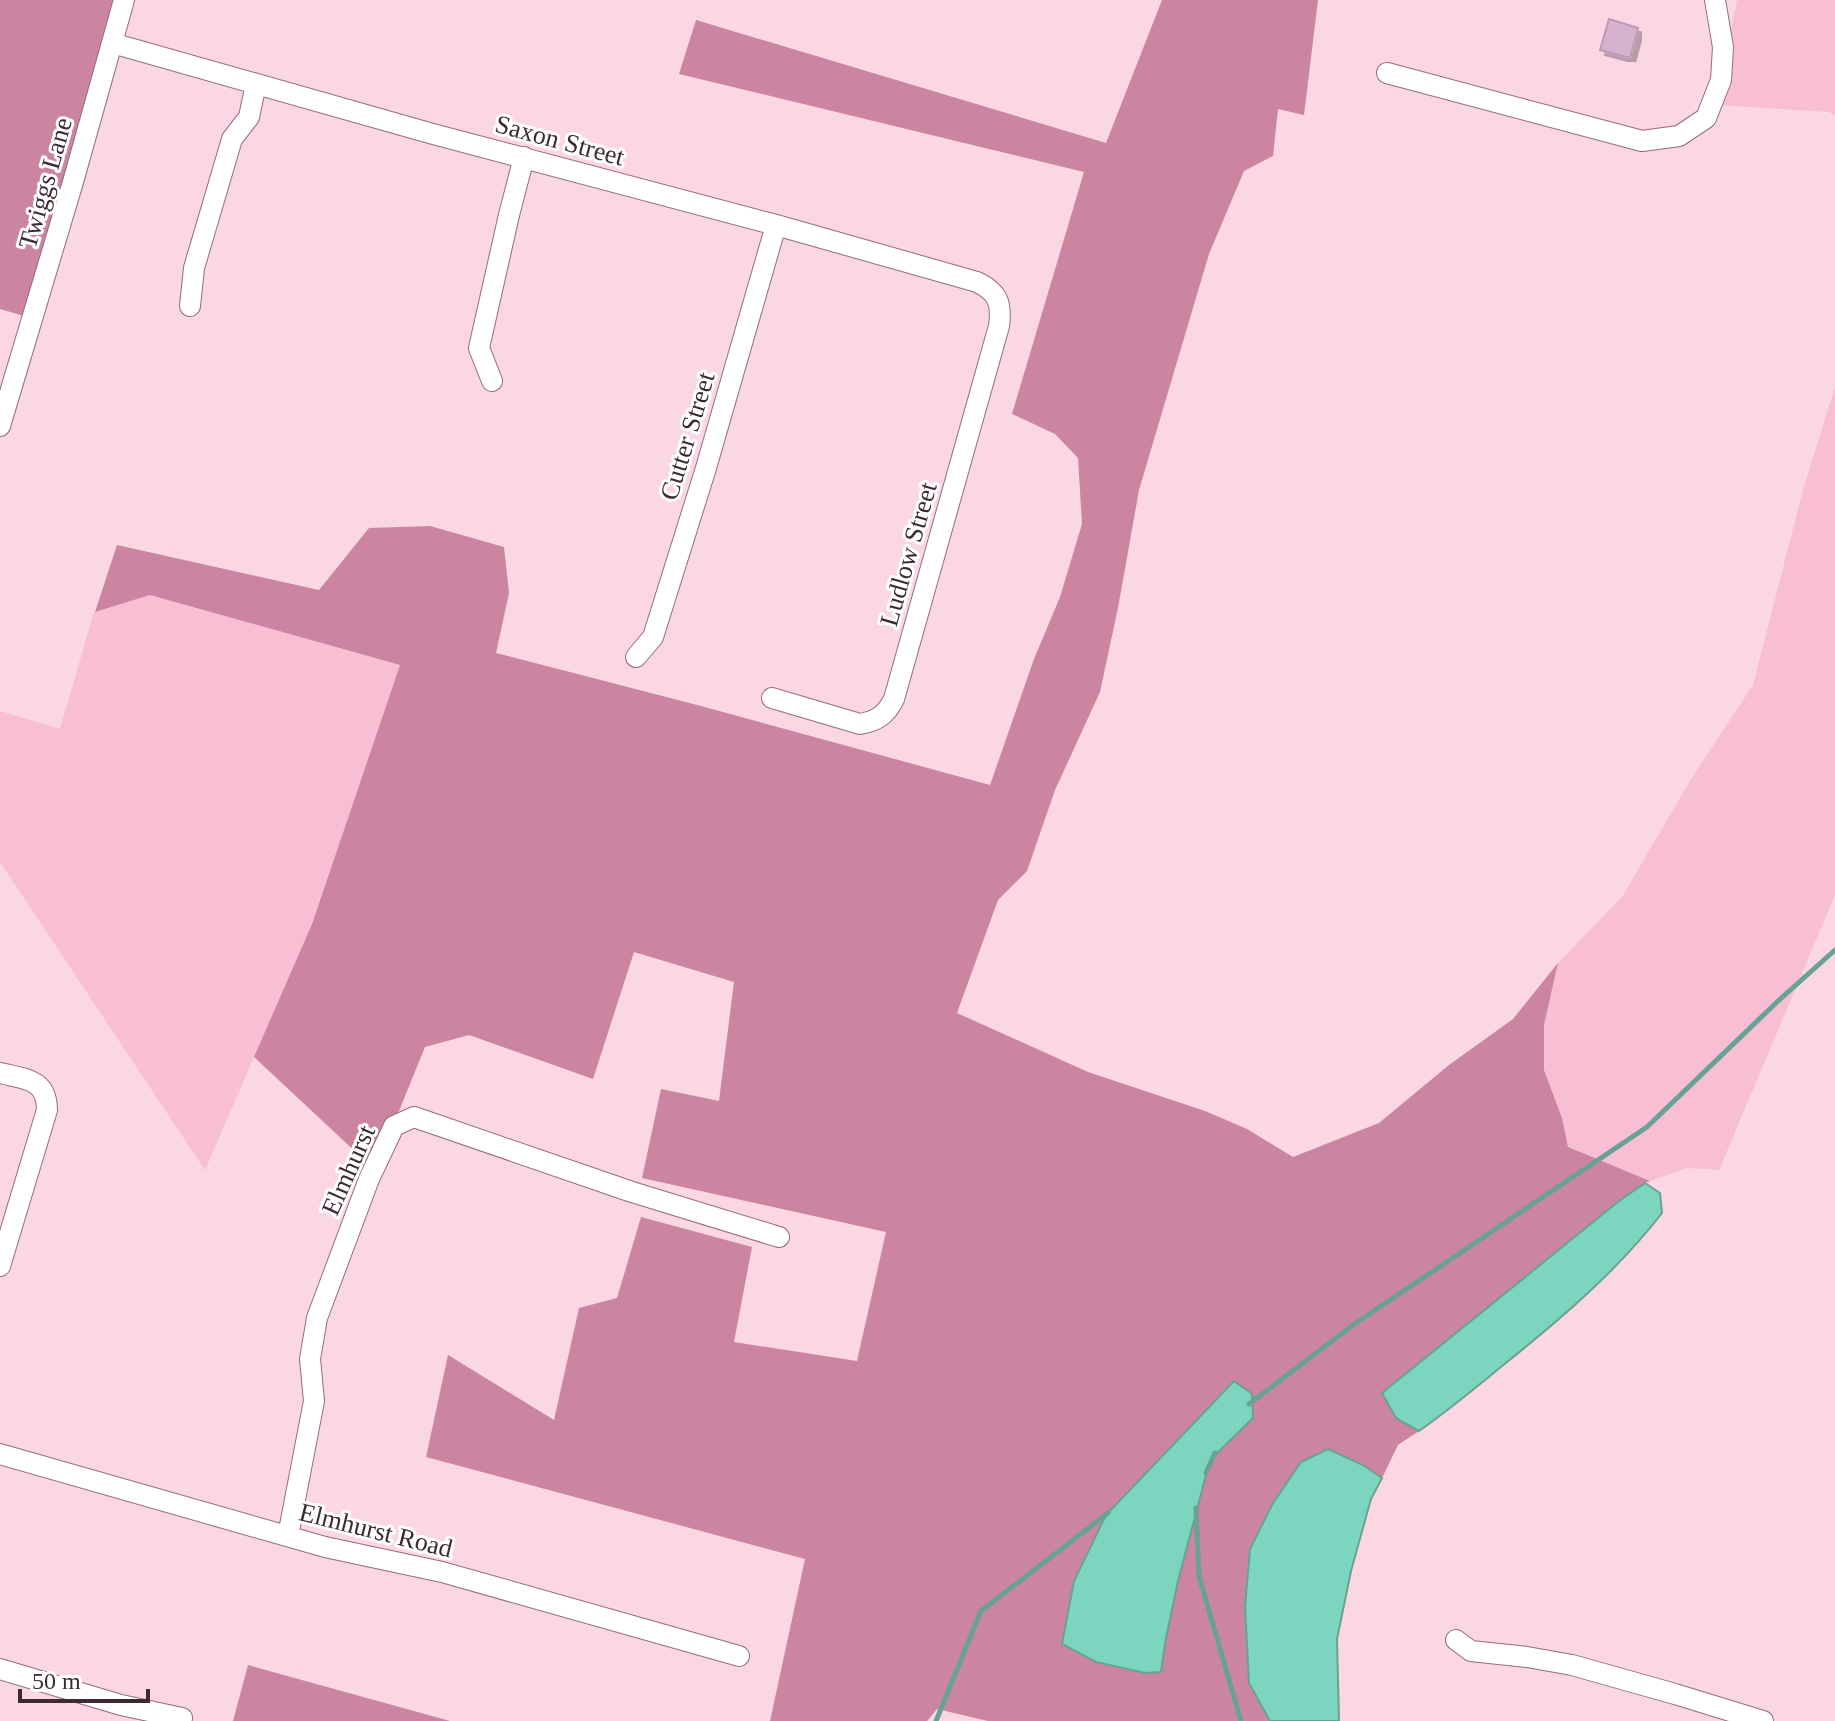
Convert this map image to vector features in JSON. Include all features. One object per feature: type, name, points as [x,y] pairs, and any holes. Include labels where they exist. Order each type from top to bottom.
[{"type":"street","name":"Twiggs Lane","points":[[0,426],[124,0]]},
{"type":"street","points":[[1387,73],[1642,141],[1679,136],[1706,118],[1721,80],[1723,47],[1715,0]]},
{"type":"street","name":"Saxon Street","points":[[112,43],[433,134],[776,225],[977,282],[993,292]]},
{"type":"street","points":[[190,306],[194,268],[232,139],[249,117],[256,84]]},
{"type":"street","points":[[492,381],[479,348],[524,157]]},
{"type":"street","name":"Cutter Street","points":[[636,657],[653,637],[706,468],[776,225]]},
{"type":"street","name":"Ludlow Street","points":[[772,698],[860,724],[882,717],[894,699],[999,326],[1001,312],[993,292]]},
{"type":"street","points":[[0,1073],[35,1082],[47,1103],[0,1266]]},
{"type":"street","name":"Elmhurst","points":[[288,1536],[314,1401],[310,1359],[317,1318],[369,1179],[394,1126],[414,1117],[632,1192],[779,1237]]},
{"type":"street","name":"Elmhurst Road","points":[[0,1454],[325,1547],[442,1572],[739,1656]]},
{"type":"street","points":[[1456,1640],[1471,1651],[1572,1665],[1763,1721]]},
{"type":"street","points":[[0,1669],[121,1705],[182,1718]]},
{"type":"shaded area","points":[[0,0],[115,0],[24,316],[0,309]]},
{"type":"shaded area","points":[[1162,0],[1318,0],[1304,115],[1278,109],[1273,156],[1244,171],[1209,254],[1139,490],[1100,692],[1055,790],[1027,871],[998,900],[957,1013],[1088,1072],[1205,1111],[1247,1129],[1293,1157],[1379,1123],[1449,1065],[1513,1019],[1558,963],[1544,1025],[1544,1070],[1562,1118],[1568,1147],[1650,1181],[1396,1418],[1419,1431],[1398,1445],[1382,1478],[1363,1465],[1250,1549],[1245,1607],[1249,1683],[1270,1721],[988,1721],[937,1709],[927,1721],[770,1721],[805,1559],[426,1457],[448,1355],[554,1420],[579,1308],[617,1298],[641,1217],[752,1247],[734,1342],[857,1361],[886,1232],[642,1178],[661,1089],[719,1101],[734,982],[634,952],[593,1079],[469,1035],[425,1047],[375,1170],[254,1057],[312,924],[400,665],[150,595],[95,612],[117,545],[319,590],[369,528],[430,526],[504,547],[509,593],[496,653],[990,785],[1034,659],[1060,597],[1082,524],[1078,458],[1055,434],[1012,414],[1084,172],[679,74],[696,20],[1106,143]],"holes":[[[1253,1418],[1210,1460],[1178,1581],[1161,1671],[1106,1515]]]},
{"type":"shaded area","points":[[1737,0],[1835,0],[1835,115],[1829,112],[1716,105]]},
{"type":"shaded area","points":[[1835,387],[1835,895],[1719,1170],[1687,1168],[1650,1181],[1568,1148],[1562,1118],[1544,1070],[1544,1025],[1558,963],[1622,897],[1693,776],[1753,685],[1803,490]]},
{"type":"shaded area","points":[[150,595],[400,665],[312,924],[205,1170],[0,862],[0,711],[60,729],[94,612]]},
{"type":"shaded area","points":[[1645,1183],[1660,1193],[1662,1213],[1589,1292],[1528,1345],[1419,1431],[1396,1418],[1382,1393]]},
{"type":"shaded area","points":[[1234,1381],[1252,1394],[1253,1418],[1210,1460],[1178,1581],[1161,1672],[1145,1673],[1096,1662],[1062,1644],[1074,1581],[1106,1515]]},
{"type":"shaded area","points":[[1328,1449],[1363,1465],[1382,1478],[1371,1499],[1351,1571],[1337,1639],[1339,1721],[1270,1721],[1249,1683],[1245,1607],[1250,1549],[1273,1503],[1301,1462]]},
{"type":"shaded area","points":[[248,1665],[450,1721],[233,1721]]},
{"type":"building","points":[[1609,19],[1638,28],[1630,58],[1600,50]]},
{"type":"waterway","points":[[1249,1404],[1353,1325],[1647,1127],[1835,950]]},
{"type":"waterway","points":[[1206,1473],[1215,1453]]},
{"type":"waterway","points":[[1196,1508],[1199,1576],[1241,1721]]},
{"type":"waterway","points":[[936,1721],[981,1611],[1108,1513]]}]
